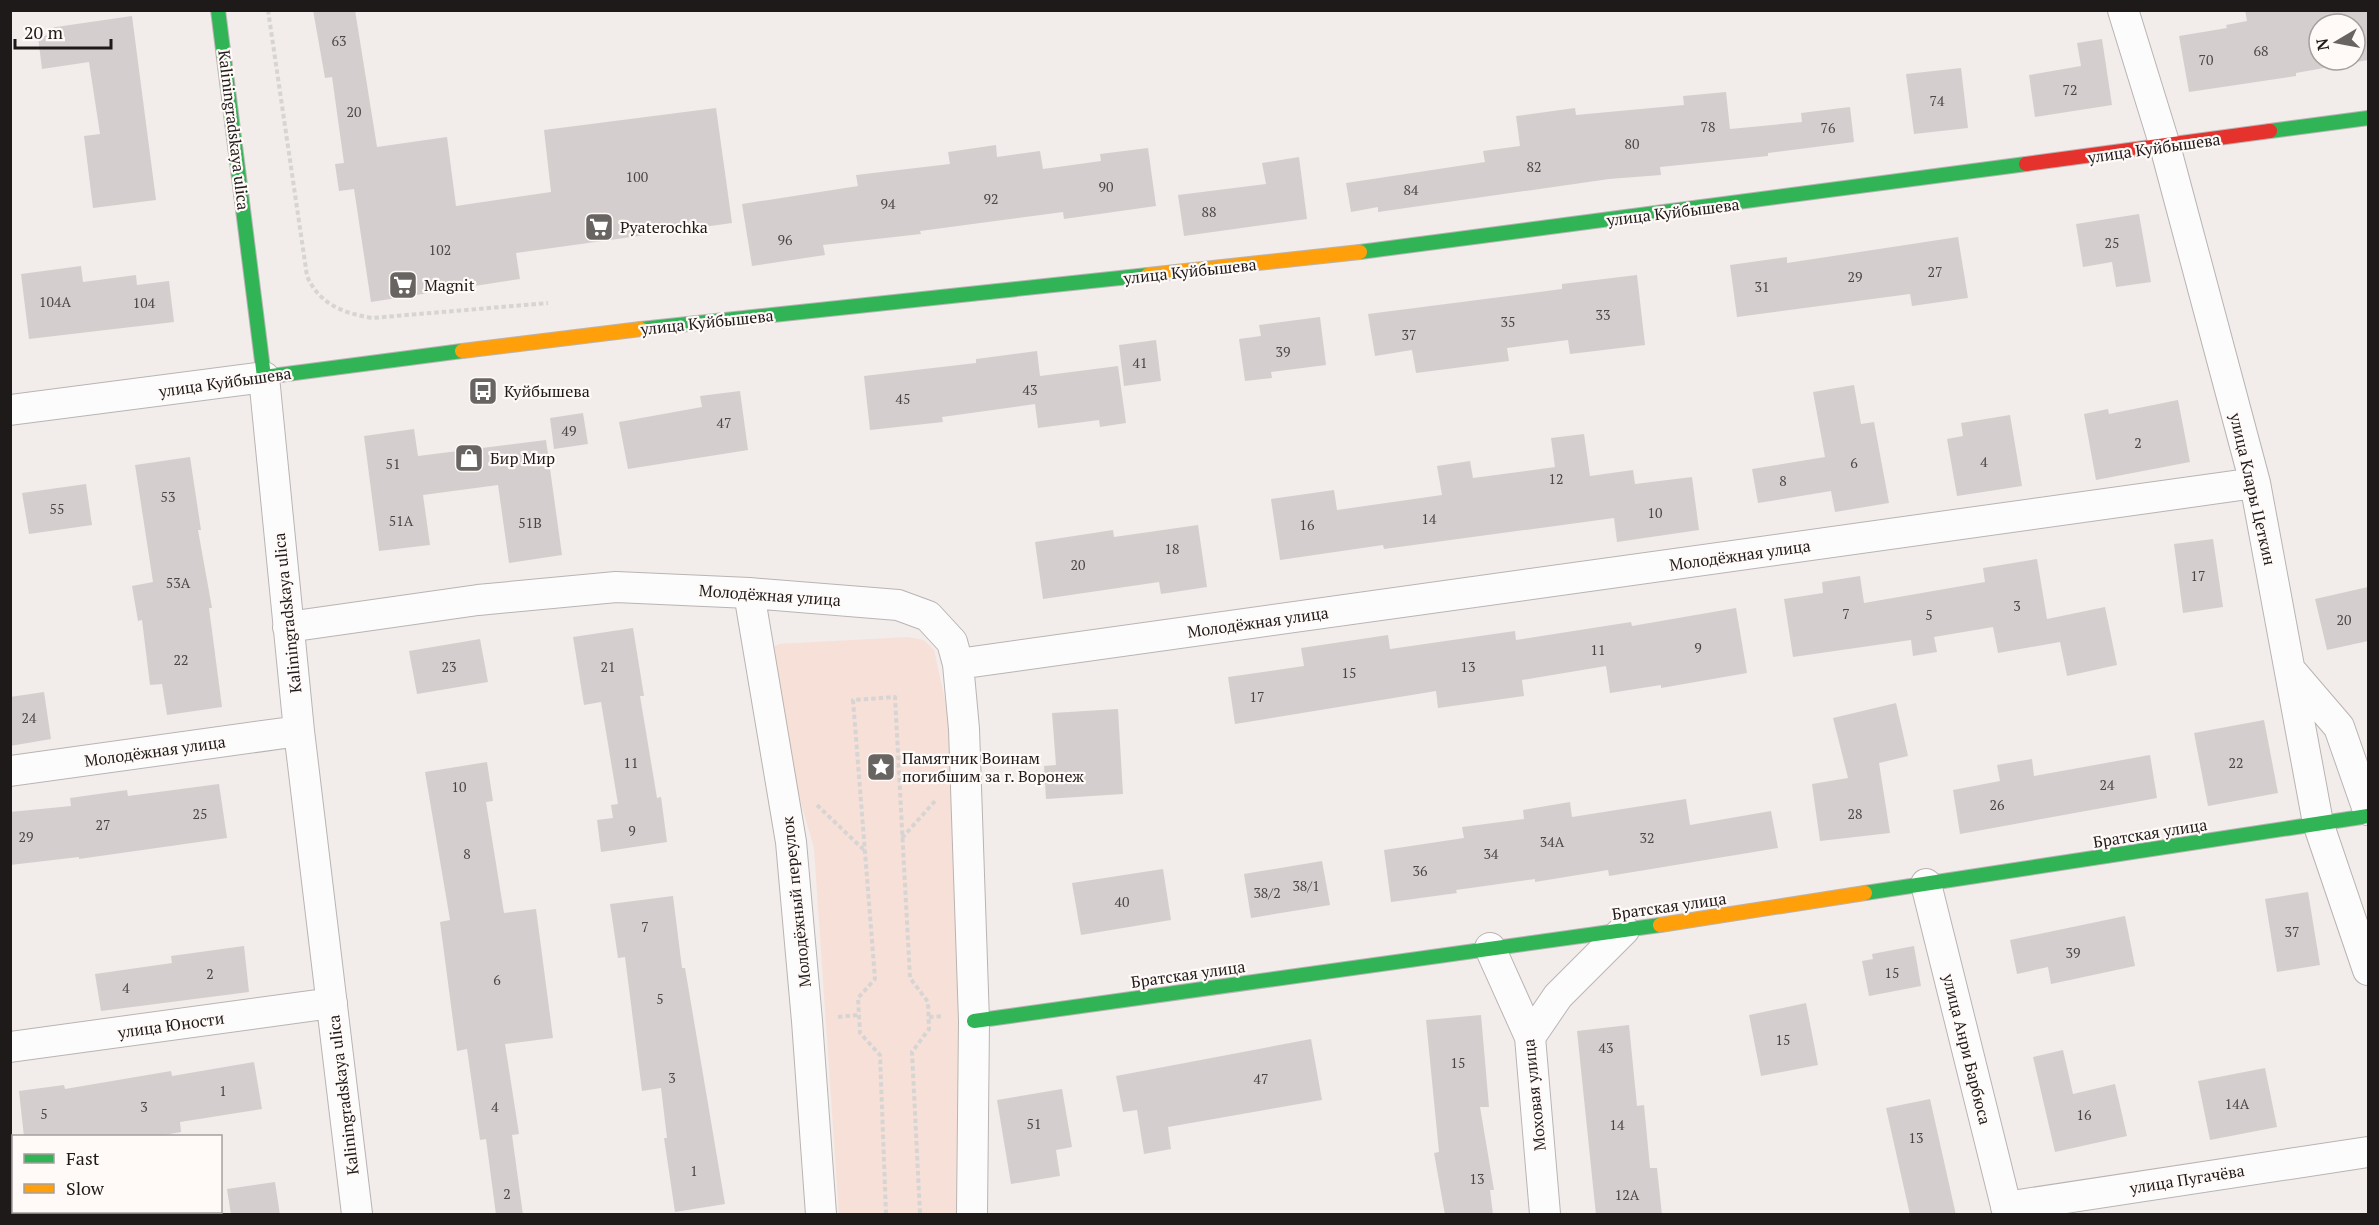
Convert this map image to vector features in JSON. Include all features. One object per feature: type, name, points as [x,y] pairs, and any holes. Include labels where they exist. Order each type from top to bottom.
[{"type":"main road","name":"Kaliningradskaya ulica","points":[[219,10],[264,377]]},
{"type":"main road","name":"улица Куйбышева","points":[[264,377],[557,338],[1346,254],[2368,118]]},
{"type":"main road","name":"Братская улица","points":[[974,1021],[1624,930],[2368,816]]},
{"type":"street","name":"улица Клары Цеткин","points":[[2123,10],[2165,146],[2255,483],[2318,823],[2368,970]]},
{"type":"street","name":"улица Куйбышева","points":[[10,410],[264,377]]},
{"type":"street","name":"Kaliningradskaya ulica","points":[[264,377],[299,731],[357,1215]]},
{"type":"street","name":"Молодёжная улица","points":[[288,627],[478,600],[616,587],[749,592],[898,604],[928,616],[940,626],[952,642],[958,664],[2255,483]]},
{"type":"street","name":"Молодёжный переулок","points":[[749,592],[790,842],[807,1020],[821,1215]]},
{"type":"street","points":[[958,664],[964,729],[974,1021],[972,1215]]},
{"type":"street","points":[[2289,669],[2339,727],[2368,810]]},
{"type":"street","name":"Молодёжная улица","points":[[10,771],[299,731]]},
{"type":"street","name":"улица Анри Барбюса","points":[[1926,884],[2007,1211]]},
{"type":"street","points":[[1530,1036],[1558,996],[1624,930]]},
{"type":"street","name":"Моховая улица","points":[[1490,948],[1530,1036],[1545,1215]]},
{"type":"street","name":"улица Юности","points":[[10,1047],[332,1003]]},
{"type":"street","name":"улица Пугачёва","points":[[2007,1211],[2368,1152]]},
{"type":"path","points":[[268,10],[307,276],[312,287],[322,299],[350,315],[372,318],[554,303]]},
{"type":"path","points":[[886,1215],[880,1055],[860,1033],[857,1015],[858,998],[875,979],[853,700],[895,697],[910,978],[928,1002],[929,1029],[912,1052],[920,1215]]},
{"type":"path","points":[[814,802],[865,851]]},
{"type":"shaded area","points":[[908,637],[924,640],[934,650],[953,737],[964,1214],[839,1214],[814,848],[793,775],[772,648],[779,644]]},
{"type":"building","points":[[313,10],[355,10],[377,147],[447,137],[456,206],[551,192],[544,130],[716,108],[732,223],[516,253],[520,279],[371,302],[354,189],[339,191],[335,164],[344,163],[332,77],[325,78]]},
{"type":"building","points":[[2245,10],[2368,10],[2368,60],[2367,12],[2307,12],[2307,71],[2296,73],[2296,76],[2189,92],[2179,36],[2227,28],[2226,25],[2247,21]]},
{"type":"building","points":[[132,16],[156,200],[93,208],[84,136],[100,134],[89,62],[42,69],[38,37],[49,35],[49,28]]},
{"type":"building","points":[[2102,39],[2112,105],[2035,117],[2029,75],[2081,66],[2077,43]]},
{"type":"building","points":[[1961,68],[1968,128],[1914,134],[1906,74]]},
{"type":"building","points":[[1726,92],[1730,129],[1802,122],[1801,113],[1850,107],[1854,142],[1768,153],[1768,156],[1660,167],[1661,175],[1609,179],[1378,212],[1378,207],[1351,212],[1346,183],[1485,162],[1483,151],[1520,146],[1516,116],[1575,108],[1576,115],[1684,105],[1683,96]]},
{"type":"building","points":[[996,145],[997,157],[1040,151],[1043,169],[1101,161],[1100,154],[1148,148],[1156,206],[1064,219],[1063,212],[920,231],[921,234],[823,245],[825,255],[752,266],[742,204],[858,186],[856,175],[950,164],[948,152]]},
{"type":"building","points":[[1299,157],[1307,219],[1184,236],[1178,195],[1266,184],[1262,163]]},
{"type":"building","points":[[2139,214],[2151,282],[2116,287],[2112,262],[2083,267],[2076,224]]},
{"type":"building","points":[[1958,237],[1968,298],[1912,306],[1910,294],[1737,317],[1730,265],[1787,257],[1787,263]]},
{"type":"building","points":[[81,266],[83,282],[136,275],[137,285],[169,281],[174,322],[29,339],[21,274]]},
{"type":"building","points":[[1637,275],[1645,345],[1570,354],[1568,340],[1507,348],[1509,361],[1416,373],[1412,350],[1375,356],[1368,314],[1562,289],[1562,284]]},
{"type":"building","points":[[1320,317],[1326,365],[1271,372],[1272,378],[1245,381],[1239,339],[1261,336],[1259,325]]},
{"type":"building","points":[[1156,340],[1161,381],[1124,386],[1119,345]]},
{"type":"building","points":[[1037,351],[1040,376],[1118,366],[1126,423],[1100,427],[1099,420],[1038,428],[1035,404],[942,417],[943,422],[870,430],[864,376],[976,363],[976,359]]},
{"type":"building","points":[[1854,385],[1861,424],[1874,422],[1889,503],[1835,512],[1831,491],[1758,503],[1752,469],[1825,457],[1813,392]]},
{"type":"building","points":[[740,391],[748,450],[628,469],[619,422],[702,407],[700,396]]},
{"type":"building","points":[[2178,400],[2190,462],[2096,480],[2084,414],[2108,409],[2109,414]]},
{"type":"building","points":[[583,413],[588,444],[554,449],[550,418]]},
{"type":"building","points":[[2010,415],[2022,486],[1957,496],[1947,439],[1963,436],[1961,423]]},
{"type":"building","points":[[414,429],[418,456],[546,440],[562,555],[509,563],[498,485],[423,495],[430,545],[379,551],[364,436]]},
{"type":"building","points":[[1584,434],[1590,476],[1633,470],[1635,484],[1692,477],[1699,530],[1617,542],[1614,518],[1384,549],[1383,545],[1280,560],[1271,499],[1334,490],[1337,510],[1442,495],[1437,466],[1470,461],[1473,478],[1555,467],[1551,438]]},
{"type":"building","points":[[190,457],[201,530],[198,530],[212,608],[209,608],[222,707],[167,715],[162,684],[150,685],[142,620],[138,621],[132,586],[153,582],[135,465]]},
{"type":"building","points":[[86,484],[92,525],[29,534],[22,493]]},
{"type":"building","points":[[1198,525],[1207,587],[1161,594],[1159,582],[1043,599],[1035,542],[1113,530],[1114,537]]},
{"type":"building","points":[[2213,539],[2223,607],[2183,613],[2174,544]]},
{"type":"building","points":[[2037,559],[2047,619],[2105,607],[2117,665],[2067,676],[2060,642],[1998,653],[1993,627],[1934,637],[1937,652],[1913,656],[1911,640],[1793,657],[1784,599],[1823,593],[1822,582],[1860,576],[1864,603],[1985,582],[1983,568]]},
{"type":"building","points":[[2368,587],[2368,641],[2327,650],[2315,599]]},
{"type":"building","points":[[1736,608],[1747,673],[1661,688],[1661,685],[1610,693],[1606,666],[1522,680],[1524,696],[1438,708],[1436,691],[1235,724],[1228,677],[1304,666],[1301,648],[1388,635],[1390,649],[1515,631],[1516,640],[1631,622],[1632,626]]},
{"type":"building","points":[[633,628],[644,696],[640,696],[657,798],[661,797],[667,842],[601,852],[597,820],[613,818],[611,805],[618,804],[601,702],[584,705],[573,637]]},
{"type":"building","points":[[480,639],[488,682],[417,694],[409,651]]},
{"type":"building","points":[[44,692],[51,739],[10,746],[10,697]]},
{"type":"building","points":[[1896,703],[1908,756],[1879,763],[1890,833],[1820,841],[1812,784],[1848,778],[1833,718]]},
{"type":"building","points":[[1118,709],[1123,794],[1046,799],[1044,766],[1056,765],[1052,713]]},
{"type":"building","points":[[2264,720],[2278,793],[2208,806],[2194,733]]},
{"type":"building","points":[[2150,755],[2157,798],[1960,834],[1953,790],[2000,781],[1997,765],[2032,759],[2034,776]]},
{"type":"building","points":[[487,762],[493,801],[486,802],[504,913],[536,909],[553,1038],[505,1044],[519,1134],[512,1135],[523,1215],[496,1215],[486,1139],[480,1140],[467,1049],[457,1051],[440,922],[450,920],[425,772]]},
{"type":"building","points":[[219,784],[227,838],[79,859],[79,857],[10,865],[10,812],[71,806],[70,798],[127,790],[128,796]]},
{"type":"building","points":[[1686,799],[1690,825],[1771,811],[1778,848],[1609,876],[1608,870],[1535,882],[1535,879],[1456,890],[1457,893],[1391,902],[1384,850],[1464,838],[1462,827],[1524,819],[1523,810],[1570,802],[1572,817]]},
{"type":"building","points":[[1322,861],[1330,905],[1251,918],[1244,874]]},
{"type":"building","points":[[1163,869],[1171,920],[1081,935],[1072,883]]},
{"type":"building","points":[[2308,892],[2320,965],[2277,972],[2265,899]]},
{"type":"building","points":[[673,896],[682,968],[685,968],[725,1204],[675,1212],[664,1138],[667,1138],[661,1088],[642,1091],[625,957],[618,958],[610,904]]},
{"type":"building","points":[[2125,916],[2135,966],[2051,984],[2048,967],[2017,974],[2010,940]]},
{"type":"building","points":[[244,946],[249,992],[101,1011],[95,974],[172,963],[171,956]]},
{"type":"building","points":[[1914,946],[1921,986],[1869,996],[1862,961],[1873,959],[1872,954]]},
{"type":"building","points":[[1806,1003],[1818,1065],[1761,1076],[1749,1015]]},
{"type":"building","points":[[1481,1015],[1489,1107],[1480,1107],[1494,1190],[1490,1190],[1493,1215],[1445,1215],[1434,1153],[1439,1152],[1426,1020]]},
{"type":"building","points":[[1629,1025],[1637,1106],[1644,1105],[1650,1168],[1657,1168],[1662,1215],[1596,1215],[1577,1031]]},
{"type":"building","points":[[1311,1039],[1322,1100],[1168,1127],[1171,1149],[1144,1154],[1137,1110],[1123,1112],[1116,1076]]},
{"type":"building","points":[[2063,1050],[2073,1094],[2115,1084],[2127,1136],[2055,1152],[2033,1057]]},
{"type":"building","points":[[254,1062],[262,1109],[180,1122],[181,1132],[164,1135],[24,1135],[19,1091],[64,1085],[65,1089],[171,1071],[172,1076]]},
{"type":"building","points":[[2265,1068],[2277,1127],[2210,1140],[2198,1081]]},
{"type":"building","points":[[1062,1089],[1072,1147],[1056,1150],[1060,1176],[1011,1184],[997,1100]]},
{"type":"building","points":[[1930,1099],[1956,1215],[1910,1215],[1886,1108]]},
{"type":"building","points":[[275,1182],[280,1215],[231,1215],[227,1189]]},
{"type":"traffic: fast","points":[[218,10],[264,377],[462,351]]},
{"type":"traffic: fast","points":[[2270,131],[2368,118]]},
{"type":"traffic: fast","points":[[1360,252],[2026,164]]},
{"type":"traffic: fast","points":[[641,329],[1148,275]]},
{"type":"traffic: fast","points":[[1865,893],[2368,816]]},
{"type":"traffic: fast","points":[[974,1021],[1660,925]]},
{"type":"traffic: slow","points":[[1148,275],[1360,252]]},
{"type":"traffic: slow","points":[[462,351],[641,329]]},
{"type":"traffic: slow","points":[[1660,925],[1865,893]]},
{"type":"traffic: jam","points":[[2026,164],[2270,131]]},
{"type":"place","name":"Pyaterochka","points":[[599,227]]},
{"type":"place","name":"Magnit","points":[[403,285]]},
{"type":"place","name":"Куйбышева","points":[[483,391]]},
{"type":"place","name":"Бир Мир","points":[[469,458]]},
{"type":"place","name":"Памятник Воинам погибшим за г. Воронеж","points":[[881,767]]}]
